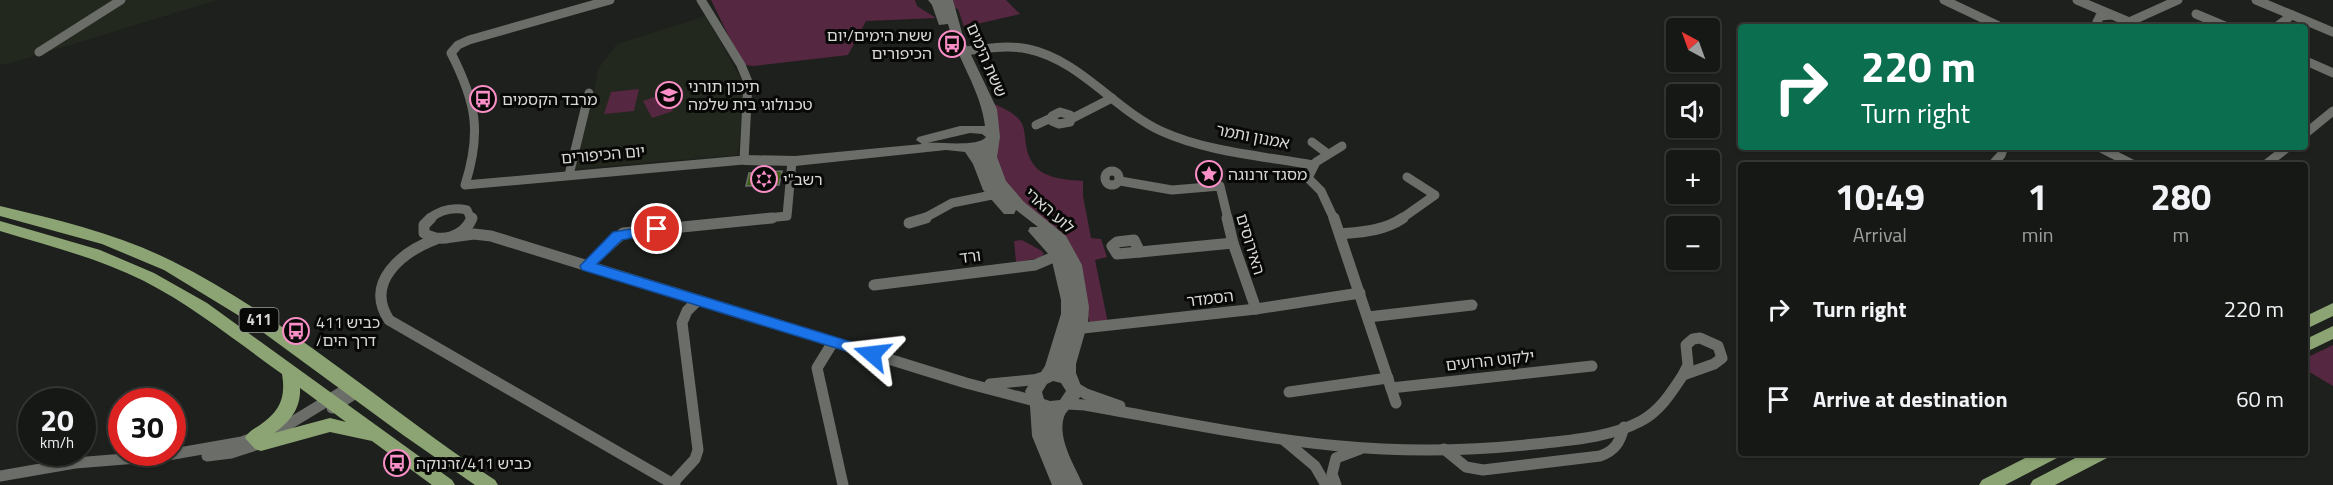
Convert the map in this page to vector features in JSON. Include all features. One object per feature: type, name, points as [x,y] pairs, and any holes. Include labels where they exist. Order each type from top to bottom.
[{"type":"main road","name":"411","points":[[0,211],[84,233],[167,265],[247,312],[489,485]]},
{"type":"main road","name":"411","points":[[0,226],[77,248],[149,277],[201,307],[446,485]]},
{"type":"main road","points":[[2308,322],[2333,309]]},
{"type":"main road","points":[[2308,345],[2333,332]]},
{"type":"main road","points":[[257,441],[290,407],[294,388],[289,370]]},
{"type":"main road","points":[[257,441],[330,425],[378,435]]},
{"type":"main road","points":[[1988,485],[2045,456]]},
{"type":"main road","points":[[2039,485],[2095,456]]},
{"type":"street","points":[[39,51],[121,0]]},
{"type":"street","name":"יום הכיפורים","points":[[610,0],[476,38],[458,45],[453,50],[451,53],[466,80],[476,118],[475,151],[465,185],[870,148],[967,129]]},
{"type":"street","points":[[701,0],[741,64],[748,82],[744,160]]},
{"type":"street","name":"ששת הימים","points":[[934,0],[938,5],[946,32],[988,104],[992,137]]},
{"type":"street","name":"ששת הימים","points":[[947,0],[959,52],[979,110],[978,119],[958,141],[967,148]]},
{"type":"street","points":[[1944,0],[1995,24]]},
{"type":"street","points":[[2077,0],[2134,24]]},
{"type":"street","points":[[2125,24],[2178,0]]},
{"type":"street","points":[[2256,0],[2333,32]]},
{"type":"street","points":[[2196,14],[2220,24]]},
{"type":"street","points":[[2280,24],[2292,15]]},
{"type":"street","points":[[2097,24],[2100,16],[2114,16]]},
{"type":"street","name":"אמנון ותמר","points":[[959,52],[1017,47],[1042,53],[1158,130],[1191,142],[1313,165]]},
{"type":"street","points":[[2308,62],[2333,73]]},
{"type":"street","points":[[569,175],[589,93]]},
{"type":"street","points":[[1036,125],[1051,118],[1054,123],[1067,123],[1112,98]]},
{"type":"street","points":[[2308,131],[2333,111]]},
{"type":"street","points":[[967,129],[987,128],[992,137]]},
{"type":"street","name":"יום הכיפורים","points":[[744,160],[792,161],[946,146],[980,148],[992,137]]},
{"type":"street","name":"לוע הארי","points":[[992,137],[988,154],[996,176],[999,194]]},
{"type":"street","points":[[1312,142],[1328,154]]},
{"type":"street","points":[[1342,146],[1313,165],[1308,178],[1327,200],[1396,403]]},
{"type":"street","name":"לוע הארי","points":[[967,148],[1008,210],[1063,253],[1071,330],[1067,370],[1072,384]]},
{"type":"street","points":[[2105,150],[2128,162]]},
{"type":"street","points":[[2269,162],[2284,150]]},
{"type":"street","points":[[587,266],[623,233],[787,216],[792,161]]},
{"type":"street","points":[[1340,234],[1371,231],[1394,224],[1435,195],[1407,177]]},
{"type":"street","name":"האירוסים","points":[[1120,182],[1172,190],[1220,186],[1233,243],[1256,309]]},
{"type":"street","points":[[909,223],[922,219],[952,203],[999,194]]},
{"type":"street","points":[[490,236],[478,228],[464,209],[447,209],[430,218],[410,252],[388,274],[379,291],[380,308],[389,320],[674,484],[695,459],[698,450],[682,323],[687,311],[698,300]]},
{"type":"street","points":[[452,237],[465,229],[472,217]]},
{"type":"street","points":[[423,227],[426,235],[436,239]]},
{"type":"street","points":[[410,252],[436,239],[474,234],[490,236],[1048,408],[1064,406],[1134,413],[1281,438],[1362,448],[1444,449],[1538,443],[1606,433],[1639,422],[1657,410],[1683,375]]},
{"type":"street","points":[[1140,252],[1233,243]]},
{"type":"street","name":"ורד","points":[[874,285],[1035,265],[1063,253]]},
{"type":"street","name":"הסמדר","points":[[1071,330],[1256,309],[1360,293]]},
{"type":"street","points":[[1368,317],[1472,305]]},
{"type":"street","name":"לוע הארי","points":[[1044,378],[1053,366],[1071,330]]},
{"type":"street","points":[[832,342],[817,369],[843,485]]},
{"type":"street","name":"ילקוט הרועים","points":[[1289,392],[1592,366]]},
{"type":"street","points":[[966,383],[1006,384],[1060,376],[1086,394],[1134,413]]},
{"type":"street","points":[[1044,378],[1033,391],[1037,403],[1036,418],[1038,429],[1061,485]]},
{"type":"street","points":[[1072,384],[1074,395],[1056,413],[1054,429],[1074,485]]},
{"type":"street","points":[[0,476],[75,463],[231,453],[334,403],[354,389]]},
{"type":"street","points":[[1444,449],[1466,467],[1482,470],[1576,459],[1610,454],[1621,442],[1624,427]]},
{"type":"street","points":[[1281,438],[1315,466],[1326,485]]},
{"type":"street","points":[[1336,485],[1332,474],[1336,458],[1362,448]]},
{"type":"shaded area","points":[[0,0],[157,0],[159,2],[158,0],[217,0],[8,64],[0,64]]},
{"type":"shaded area","points":[[711,0],[915,0],[917,6],[936,18],[866,21],[848,55],[754,66],[744,65],[740,59]]},
{"type":"shaded area","points":[[953,0],[1006,0],[1020,14],[964,27],[958,9],[954,8]]},
{"type":"shaded area","name":"תיכון תורני טכנולוגי בית שלמה","points":[[706,16],[743,83],[745,92],[738,155],[573,169],[593,97],[598,69],[617,44]]},
{"type":"shaded area","points":[[639,89],[634,111],[604,114],[611,92]]},
{"type":"shaded area","points":[[663,94],[673,111],[652,118],[643,101]]},
{"type":"shaded area","points":[[994,104],[1012,113],[1021,122],[1029,156],[1039,170],[1054,177],[1083,181],[1083,196],[1091,238],[1101,239],[1107,257],[1095,260],[1108,323],[1090,324],[1072,251],[1016,202],[995,168]]},
{"type":"shaded area","points":[[1022,240],[1044,254],[1040,258],[1016,262],[1014,241]]},
{"type":"shaded area","points":[[2333,345],[2333,386],[2308,371],[2308,357]]},
{"type":"building","name":"רשב\"י","points":[[782,171],[779,185],[746,186],[749,173]]},
{"type":"place","name":"ששת הימים/יום הכיפורים","points":[[952,44]]},
{"type":"place","name":"תיכון תורני טכנולוגי בית שלמה","points":[[669,95]]},
{"type":"place","name":"מרבד הקסמים","points":[[483,99]]},
{"type":"place","name":"מסגד זרנוגה","points":[[1209,174]]},
{"type":"place","name":"רשב\"י","points":[[764,179]]},
{"type":"place","name":"כביש 411 /דרך הים","points":[[296,331]]},
{"type":"place","name":"כביש 411/זרנוקה","points":[[397,463]]},
{"type":"route","points":[[657,229],[623,233],[587,266],[872,354]]}]
